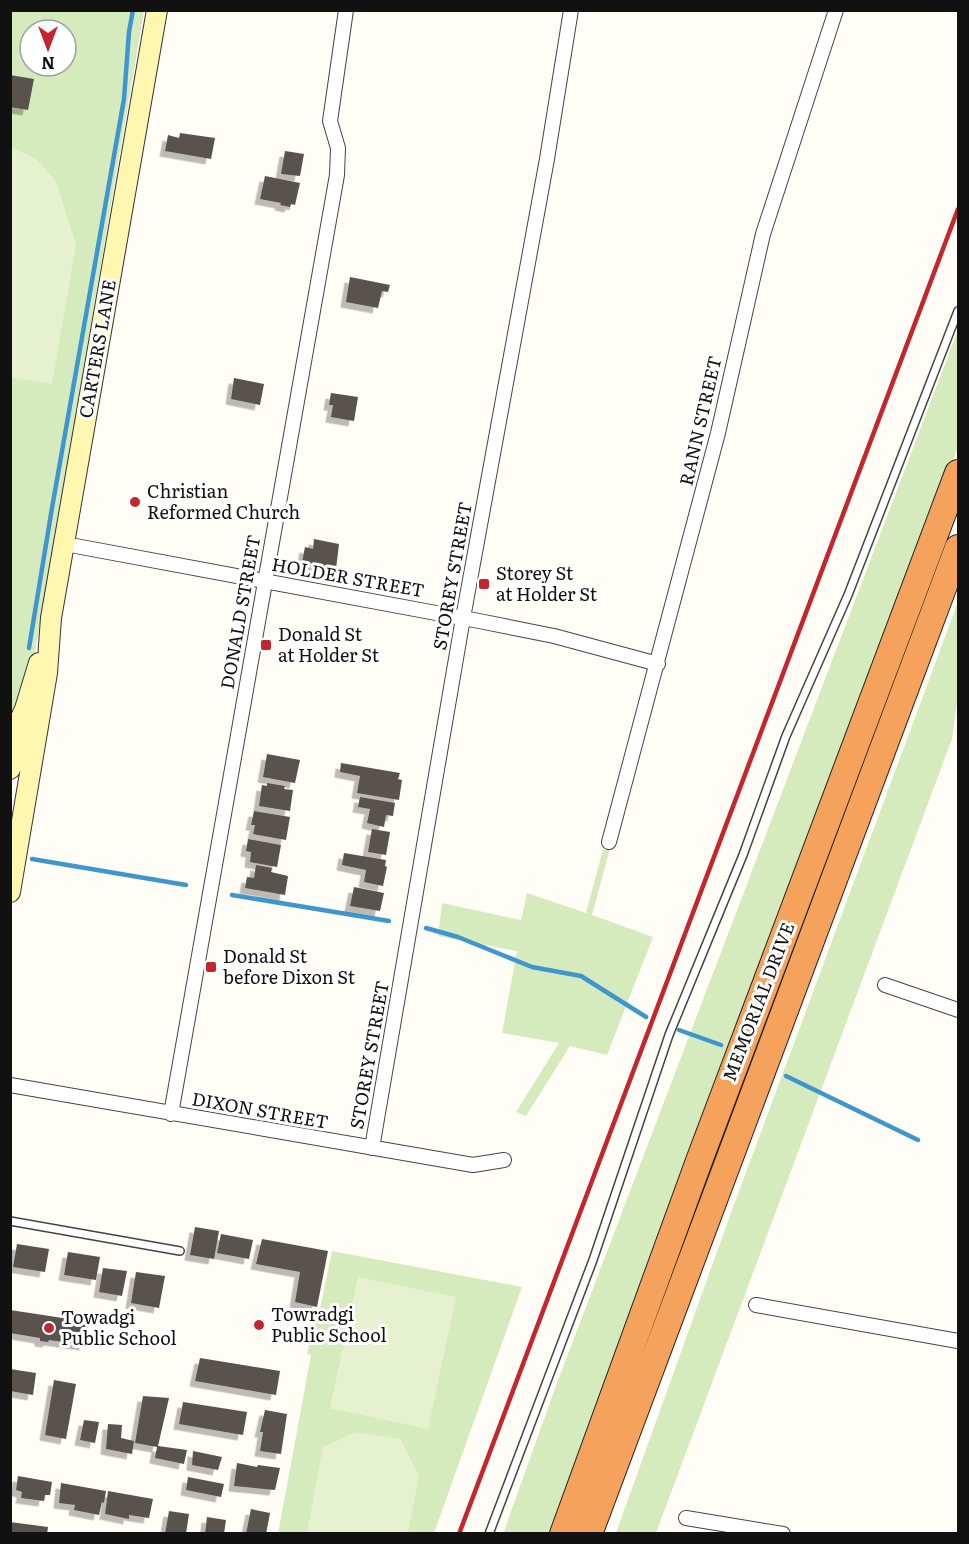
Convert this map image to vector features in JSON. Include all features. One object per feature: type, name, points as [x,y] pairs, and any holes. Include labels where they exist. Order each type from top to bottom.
[{"type":"highway","name":"MEMORIAL DRIVE","points":[[563,1533],[695,1172],[958,473]]},
{"type":"highway","name":"MEMORIAL DRIVE","points":[[589,1533],[958,548]]},
{"type":"main road","name":"CARTERS LANE","points":[[10,892],[45,688],[51,618],[157,10]]},
{"type":"main road","points":[[10,769],[51,618]]},
{"type":"main road","name":"CARTERS LANE","points":[[17,742],[45,688]]},
{"type":"street","name":"DONALD STREET","points":[[171,1114],[337,175],[338,148],[330,121],[346,10]]},
{"type":"street","name":"STOREY STREET","points":[[372,1148],[463,618],[547,159],[571,10]]},
{"type":"street","name":"RANN STREET","points":[[609,843],[718,433],[763,234],[836,10]]},
{"type":"street","name":"HOLDER STREET","points":[[65,544],[554,636],[658,664]]},
{"type":"street","points":[[885,985],[958,1010]]},
{"type":"street","name":"DIXON STREET","points":[[10,1085],[473,1165],[504,1160]]},
{"type":"street","points":[[756,1305],[958,1341]]},
{"type":"street","points":[[686,1518],[783,1533]]},
{"type":"lane","points":[[489,1533],[593,1260],[669,1035],[743,855],[786,736],[856,573],[958,310]]},
{"type":"lane","points":[[10,1221],[180,1251]]},
{"type":"green space","points":[[11,11],[144,11],[34,659],[11,725]]},
{"type":"green space","points":[[10,146],[36,159],[56,181],[76,245],[52,384],[11,377]]},
{"type":"green space","points":[[958,330],[958,447],[554,1533],[503,1534],[557,1383]]},
{"type":"green space","points":[[958,602],[958,696],[952,739],[656,1533],[616,1533],[732,1210]]},
{"type":"green space","points":[[605,842],[611,845],[592,915],[653,937],[607,1055],[570,1046],[526,1116],[516,1112],[559,1043],[502,1033],[517,951],[438,936],[442,903],[521,920],[527,893],[586,913]]},
{"type":"green space","points":[[332,1251],[522,1287],[434,1533],[278,1534],[311,1355],[307,1354],[317,1308],[320,1309]]},
{"type":"green space","points":[[358,1277],[456,1297],[428,1429],[330,1408]]},
{"type":"green space","points":[[355,1432],[400,1439],[419,1476],[408,1533],[307,1533],[323,1447]]},
{"type":"building","points":[[10,75],[34,79],[28,110],[10,107]]},
{"type":"building","points":[[180,133],[215,138],[211,159],[165,151],[168,135],[179,138]]},
{"type":"building","points":[[285,151],[304,154],[300,176],[281,174]]},
{"type":"building","points":[[265,176],[300,183],[295,205],[291,204],[290,207],[260,199]]},
{"type":"building","points":[[350,277],[390,285],[388,292],[382,291],[378,308],[346,302]]},
{"type":"building","points":[[234,378],[264,384],[260,405],[231,399]]},
{"type":"building","points":[[331,393],[358,397],[354,421],[331,417],[333,405],[329,405]]},
{"type":"building","points":[[314,539],[339,544],[336,569],[302,562],[305,547],[313,549]]},
{"type":"building","points":[[267,754],[300,760],[295,783],[263,777]]},
{"type":"building","points":[[341,763],[400,773],[398,779],[402,780],[399,800],[357,793],[360,776],[340,772]]},
{"type":"building","points":[[267,783],[293,790],[290,811],[259,806],[262,785],[267,786]]},
{"type":"building","points":[[360,797],[395,803],[393,816],[386,815],[384,827],[367,823],[370,809],[358,807]]},
{"type":"building","points":[[254,811],[290,817],[286,840],[253,834],[255,825],[251,825]]},
{"type":"building","points":[[372,829],[390,832],[386,855],[368,852]]},
{"type":"building","points":[[248,839],[281,845],[277,867],[250,862],[251,852],[246,851]]},
{"type":"building","points":[[344,853],[386,860],[383,886],[364,882],[366,870],[342,865]]},
{"type":"building","points":[[256,865],[272,868],[271,872],[288,876],[285,895],[245,888],[247,877],[254,878]]},
{"type":"building","points":[[354,887],[384,893],[380,911],[350,906]]},
{"type":"building","points":[[195,1227],[219,1231],[214,1259],[190,1255]]},
{"type":"building","points":[[221,1234],[253,1240],[249,1259],[217,1253]]},
{"type":"building","points":[[262,1239],[328,1251],[317,1307],[295,1302],[300,1272],[256,1264]]},
{"type":"building","points":[[17,1244],[49,1249],[45,1272],[13,1267]]},
{"type":"building","points":[[68,1252],[100,1257],[96,1280],[64,1275]]},
{"type":"building","points":[[103,1268],[127,1271],[122,1296],[99,1292]]},
{"type":"building","points":[[136,1272],[165,1276],[159,1308],[131,1303]]},
{"type":"building","name":"Towadgi Public School","points":[[10,1310],[89,1322],[85,1345],[40,1341],[40,1338],[10,1333]]},
{"type":"building","points":[[200,1358],[280,1371],[276,1395],[195,1381]]},
{"type":"building","points":[[10,1369],[36,1373],[33,1395],[10,1391]]},
{"type":"building","points":[[54,1380],[76,1384],[66,1439],[45,1435]]},
{"type":"building","points":[[143,1396],[169,1398],[158,1446],[187,1450],[184,1464],[155,1458],[157,1447],[135,1443]]},
{"type":"building","points":[[183,1402],[247,1412],[243,1435],[179,1424]]},
{"type":"building","points":[[265,1410],[287,1414],[281,1454],[260,1451],[263,1432],[260,1432]]},
{"type":"building","points":[[84,1420],[99,1422],[95,1443],[80,1440]]},
{"type":"building","points":[[108,1424],[122,1425],[121,1438],[134,1441],[132,1454],[106,1449]]},
{"type":"building","points":[[193,1451],[222,1457],[218,1470],[192,1465]]},
{"type":"building","points":[[237,1463],[280,1468],[275,1490],[234,1486]]},
{"type":"building","points":[[18,1476],[52,1482],[50,1495],[45,1495],[44,1501],[21,1498],[22,1492],[16,1490]]},
{"type":"building","points":[[188,1477],[224,1484],[221,1497],[186,1490]]},
{"type":"building","points":[[61,1483],[106,1491],[99,1515],[74,1510],[75,1505],[59,1503]]},
{"type":"building","points":[[108,1491],[153,1499],[149,1518],[129,1515],[129,1519],[105,1514]]},
{"type":"building","points":[[251,1509],[270,1513],[266,1534],[246,1534]]},
{"type":"building","points":[[169,1511],[189,1514],[186,1534],[165,1534]]},
{"type":"building","points":[[207,1517],[226,1520],[224,1534],[205,1534]]},
{"type":"building","points":[[10,1522],[48,1527],[47,1534],[10,1534]]},
{"type":"waterway","points":[[29,648],[124,99],[133,10]]},
{"type":"waterway","points":[[32,859],[186,885]]},
{"type":"waterway","points":[[232,895],[389,921]]},
{"type":"waterway","points":[[426,928],[458,937],[532,967],[581,976],[646,1017]]},
{"type":"waterway","points":[[679,1030],[721,1045]]},
{"type":"waterway","points":[[786,1076],[918,1140]]},
{"type":"railway","points":[[459,1534],[958,209]]},
{"type":"place","name":"Christian Reformed Church","points":[[135,502]]},
{"type":"place","name":"Storey St at Holder St","points":[[484,584]]},
{"type":"place","name":"Donald St at Holder St","points":[[266,645]]},
{"type":"place","name":"Donald St before Dixon St","points":[[211,967]]},
{"type":"place","name":"Towradgi Public School","points":[[259,1325]]},
{"type":"place","name":"Towadgi Public School","points":[[49,1328]]}]
